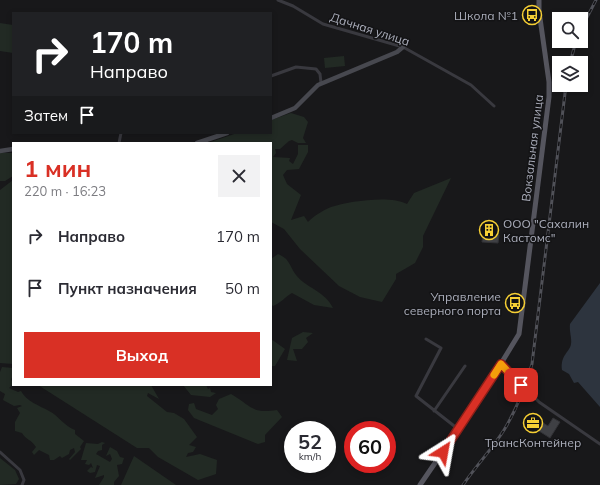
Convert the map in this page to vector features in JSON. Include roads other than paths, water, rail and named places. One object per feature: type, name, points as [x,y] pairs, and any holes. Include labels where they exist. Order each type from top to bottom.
[{"type":"main road","name":"Вокзальная улица","points":[[420,485],[516,341],[521,325],[541,156],[548,114],[549,82],[541,31],[539,0]]},
{"type":"street","name":"Дачная улица","points":[[278,0],[293,6],[324,24],[403,47],[471,85],[494,106]]},
{"type":"street","points":[[272,118],[295,108],[321,83],[397,52],[403,47]]},
{"type":"street","points":[[272,76],[296,67],[311,68],[316,69],[320,74],[321,83]]},
{"type":"street","points":[[200,142],[224,134]]},
{"type":"street","points":[[0,151],[12,149]]},
{"type":"street","points":[[426,339],[441,348],[416,396],[458,429]]},
{"type":"street","points":[[501,364],[539,402],[600,444]]},
{"type":"street","points":[[434,411],[465,366]]},
{"type":"street","points":[[0,452],[20,470],[24,480],[22,485]]},
{"type":"railway","points":[[588,15],[596,0]]},
{"type":"railway","points":[[572,56],[574,48]]},
{"type":"railway","points":[[463,485],[509,422],[520,398],[532,364],[565,92]]},
{"type":"place","name":"Школа №1","points":[[532,15]]},
{"type":"place","name":"ООО \"Сахалин Кастомс\"","points":[[489,230]]},
{"type":"place","name":"Управление северного порта","points":[[515,303]]},
{"type":"place","name":"ТрансКонтейнер","points":[[533,423]]}]
